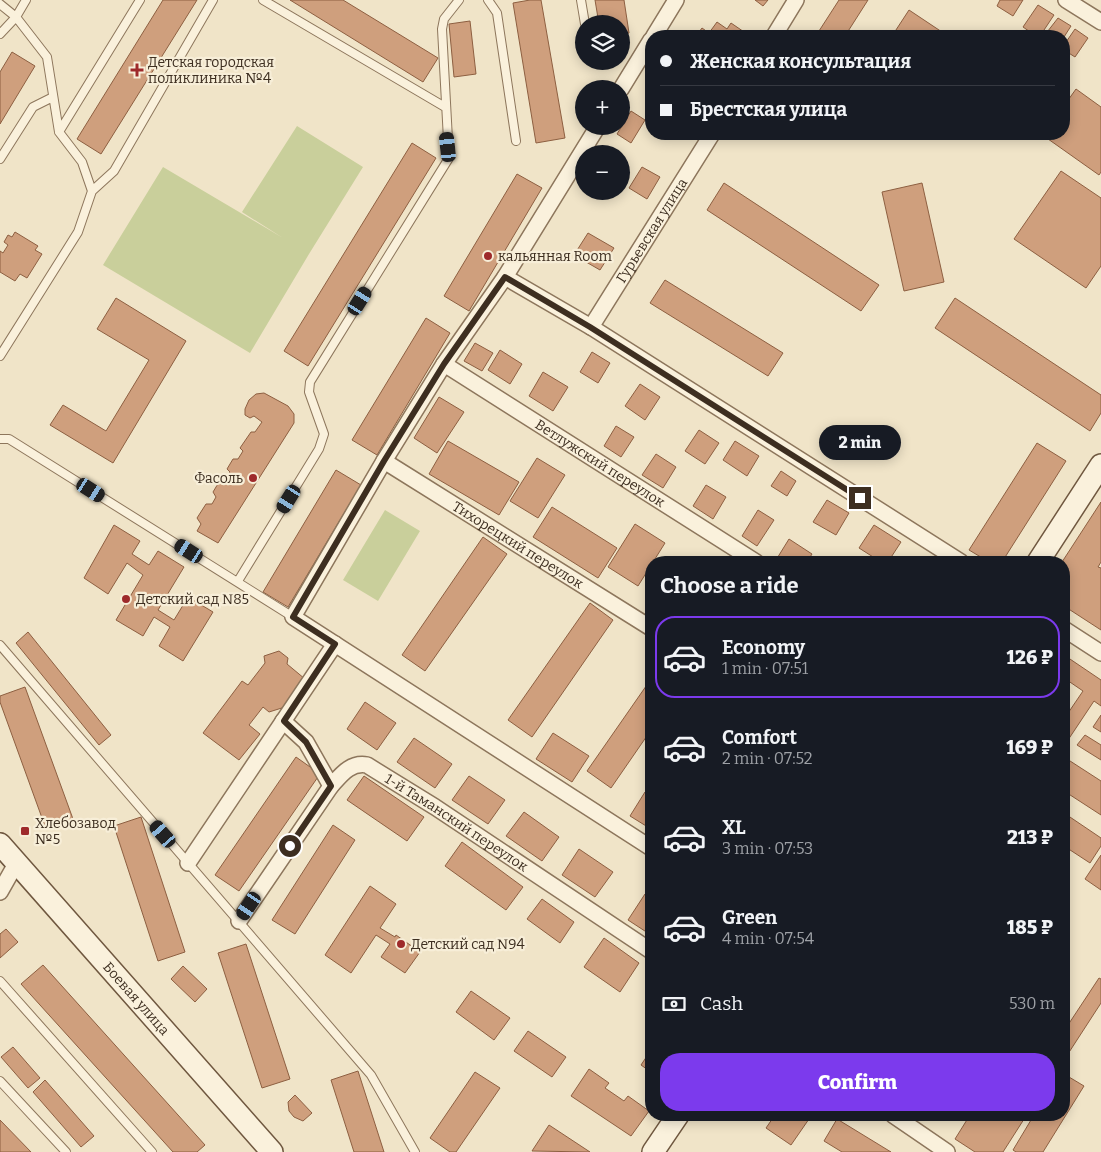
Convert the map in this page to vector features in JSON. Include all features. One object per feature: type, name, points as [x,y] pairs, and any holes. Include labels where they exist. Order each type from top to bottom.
[{"type":"main road","points":[[1042,556],[1101,465]]},
{"type":"main road","name":"Боевая улица","points":[[0,844],[272,1152]]},
{"type":"main road","points":[[653,1152],[674,1121]]},
{"type":"street","points":[[658,30],[676,0]]},
{"type":"street","points":[[778,30],[796,0]]},
{"type":"street","points":[[1066,0],[1101,22]]},
{"type":"street","points":[[627,80],[645,50]]},
{"type":"street","points":[[592,135],[505,277],[444,364],[384,461],[293,617],[645,844]]},
{"type":"street","name":"Гурьевская улица","points":[[590,327],[708,140]]},
{"type":"street","points":[[505,277],[590,327],[952,556]]},
{"type":"street","name":"Ветлужский переулок","points":[[444,364],[747,556]]},
{"type":"street","name":"Тихорецкий переулок","points":[[384,461],[645,624]]},
{"type":"street","points":[[1070,633],[1101,653]]},
{"type":"street","points":[[188,863],[335,644]]},
{"type":"street","points":[[284,721],[306,742],[331,786]]},
{"type":"street","name":"1-й Таманский переулок","points":[[239,921],[331,786],[352,766],[362,764],[374,768],[521,863],[645,947]]},
{"type":"street","points":[[0,892],[17,862]]},
{"type":"street","points":[[902,1121],[947,1152]]},
{"type":"lane","points":[[0,34],[16,17],[26,0]]},
{"type":"lane","points":[[59,132],[140,0]]},
{"type":"lane","points":[[0,356],[78,232],[92,191],[114,171],[213,0]]},
{"type":"lane","points":[[263,0],[445,107]]},
{"type":"lane","points":[[238,581],[319,449],[324,434],[309,392],[310,382],[449,158],[442,28],[444,19],[459,0]]},
{"type":"lane","points":[[488,0],[497,13],[516,141]]},
{"type":"lane","points":[[581,0],[584,15]]},
{"type":"lane","points":[[0,4],[16,17],[47,57],[59,132],[82,162],[92,191]]},
{"type":"lane","points":[[0,159],[33,107],[53,97]]},
{"type":"lane","points":[[0,439],[9,439],[293,617]]},
{"type":"lane","points":[[0,645],[371,1075],[415,1152]]},
{"type":"lane","points":[[0,981],[152,1152]]},
{"type":"lane","points":[[0,1080],[66,1152]]},
{"type":"green space","points":[[297,126],[363,167],[250,353],[103,265],[163,167],[283,238],[242,212]]},
{"type":"green space","points":[[385,510],[420,531],[378,601],[343,580]]},
{"type":"building","name":"Детская городская поликлиника №4","points":[[163,0],[197,0],[101,154],[77,139]]},
{"type":"building","points":[[290,0],[343,0],[438,58],[423,82]]},
{"type":"building","points":[[541,0],[565,138],[536,143],[513,3]]},
{"type":"building","points":[[595,0],[624,0],[626,15],[598,15]]},
{"type":"building","points":[[755,0],[768,0],[763,6]]},
{"type":"building","points":[[839,0],[868,0],[849,30],[820,30]]},
{"type":"building","points":[[1000,0],[1023,0],[1013,16],[997,6]]},
{"type":"building","points":[[1038,5],[1054,15],[1044,30],[1027,30],[1023,27]]},
{"type":"building","points":[[909,10],[939,30],[896,30]]},
{"type":"building","points":[[1058,18],[1071,26],[1068,30],[1049,30]]},
{"type":"building","points":[[470,21],[476,74],[454,77],[449,24]]},
{"type":"building","points":[[717,22],[727,29],[731,23],[741,30],[711,30]]},
{"type":"building","points":[[1075,29],[1088,38],[1075,57],[1070,54],[1070,36]]},
{"type":"building","points":[[12,52],[35,66],[0,124],[0,72]]},
{"type":"building","points":[[1076,89],[1101,107],[1101,172],[1099,175],[1049,140],[1070,140],[1070,97]]},
{"type":"building","points":[[631,111],[645,120],[631,143],[619,135],[630,135]]},
{"type":"building","points":[[412,143],[436,158],[308,366],[284,351]]},
{"type":"building","points":[[642,167],[660,177],[647,199],[630,189]]},
{"type":"building","points":[[1061,171],[1101,198],[1101,266],[1086,288],[1014,239]]},
{"type":"building","points":[[517,174],[542,188],[469,311],[444,296]]},
{"type":"building","points":[[724,183],[879,285],[861,311],[707,210]]},
{"type":"building","points":[[922,183],[944,282],[904,291],[882,192]]},
{"type":"building","points":[[15,232],[38,246],[35,250],[42,254],[27,278],[20,274],[15,281],[0,272],[0,251],[3,253],[8,245],[4,242],[8,235],[12,237]]},
{"type":"building","points":[[588,233],[614,248],[600,270],[574,255]]},
{"type":"building","points":[[665,280],[783,353],[768,376],[650,303]]},
{"type":"building","points":[[116,298],[186,341],[113,463],[50,425],[63,405],[106,431],[149,360],[97,329]]},
{"type":"building","points":[[955,298],[1101,395],[1101,413],[1090,431],[935,328]]},
{"type":"building","points":[[426,318],[450,333],[377,455],[352,440]]},
{"type":"building","points":[[475,343],[493,353],[482,371],[464,361]]},
{"type":"building","points":[[500,350],[522,364],[510,384],[488,370]]},
{"type":"building","points":[[592,352],[610,363],[598,383],[580,372]]},
{"type":"building","points":[[543,372],[568,387],[553,411],[529,396]]},
{"type":"building","points":[[640,384],[660,397],[645,420],[625,406]]},
{"type":"building","points":[[264,393],[288,406],[294,414],[294,423],[218,543],[197,531],[201,524],[197,518],[206,504],[212,504],[216,497],[213,492],[219,482],[223,482],[230,472],[227,469],[233,459],[238,459],[243,451],[240,448],[251,432],[255,432],[262,422],[254,416],[250,418],[245,415],[245,409],[249,400],[256,394]]},
{"type":"building","points":[[439,397],[464,412],[437,453],[414,438]]},
{"type":"building","points":[[616,426],[634,437],[621,457],[604,446]]},
{"type":"building","points":[[699,430],[719,443],[705,464],[685,451]]},
{"type":"building","points":[[448,441],[519,482],[499,515],[429,474]]},
{"type":"building","points":[[735,441],[759,456],[747,476],[723,460]]},
{"type":"building","points":[[1037,443],[1066,461],[1006,556],[979,556],[969,550]]},
{"type":"building","points":[[656,454],[676,467],[663,488],[642,475]]},
{"type":"building","points":[[537,458],[565,475],[538,518],[510,501]]},
{"type":"building","points":[[336,470],[361,485],[288,607],[263,592]]},
{"type":"building","points":[[781,471],[796,481],[787,496],[771,486]]},
{"type":"building","points":[[706,485],[726,497],[713,519],[693,506]]},
{"type":"building","points":[[827,500],[849,513],[836,535],[813,522]]},
{"type":"building","points":[[1101,502],[1101,562],[1098,567],[1101,568],[1101,630],[1070,610],[1070,556],[1066,556]]},
{"type":"building","points":[[552,507],[617,548],[598,578],[533,537]]},
{"type":"building","points":[[758,510],[774,520],[757,546],[742,536]]},
{"type":"building","points":[[635,524],[665,543],[657,556],[645,556],[645,575],[638,586],[608,567]]},
{"type":"building","points":[[114,525],[140,541],[132,554],[149,565],[158,551],[184,567],[158,610],[174,620],[188,597],[213,612],[183,661],[159,646],[170,627],[154,617],[143,636],[116,620],[143,575],[127,563],[108,594],[84,578]]},
{"type":"building","points":[[874,525],[901,542],[892,556],[872,556],[859,548]]},
{"type":"building","points":[[483,537],[507,554],[425,671],[402,655]]},
{"type":"building","points":[[789,539],[812,554],[811,556],[778,556]]},
{"type":"building","points":[[590,603],[613,620],[532,737],[508,720]]},
{"type":"building","points":[[28,632],[111,735],[99,745],[16,643]]},
{"type":"building","points":[[279,651],[288,658],[287,664],[305,679],[285,707],[269,712],[263,707],[249,725],[260,734],[239,760],[203,733],[242,681],[248,685],[265,663],[264,656]]},
{"type":"building","points":[[1070,659],[1101,680],[1101,706],[1094,701],[1070,737],[1070,710],[1083,691],[1070,682]]},
{"type":"building","points":[[25,687],[73,819],[46,829],[0,702],[0,696]]},
{"type":"building","points":[[645,688],[645,739],[611,788],[587,771]]},
{"type":"building","points":[[365,702],[396,723],[377,750],[347,729]]},
{"type":"building","points":[[1101,715],[1101,732],[1093,727]]},
{"type":"building","points":[[553,733],[589,756],[572,782],[536,759]]},
{"type":"building","points":[[1085,735],[1101,745],[1101,760],[1077,745]]},
{"type":"building","points":[[414,738],[452,764],[435,788],[397,762]]},
{"type":"building","points":[[296,757],[320,774],[239,891],[215,875]]},
{"type":"building","points":[[1070,761],[1101,781],[1101,815],[1070,795]]},
{"type":"building","points":[[364,776],[424,817],[407,841],[347,800]]},
{"type":"building","points":[[469,776],[505,800],[488,824],[452,800]]},
{"type":"building","points":[[645,792],[645,825],[630,816]]},
{"type":"building","points":[[524,812],[559,837],[542,861],[506,836]]},
{"type":"building","points":[[141,817],[185,952],[158,961],[114,826]]},
{"type":"building","points":[[1070,817],[1101,838],[1101,846],[1090,863],[1070,850]]},
{"type":"building","points":[[333,825],[355,840],[295,934],[272,920]]},
{"type":"building","points":[[462,842],[523,887],[506,910],[445,866]]},
{"type":"building","points":[[579,849],[613,872],[595,897],[562,875]]},
{"type":"building","points":[[1101,855],[1101,890],[1085,879]]},
{"type":"building","points":[[370,886],[396,904],[380,928],[395,937],[396,935],[420,952],[405,973],[381,957],[390,944],[376,935],[351,973],[325,955]]},
{"type":"building","points":[[645,894],[645,931],[628,920]]},
{"type":"building","points":[[542,899],[574,922],[560,943],[527,919]]},
{"type":"building","points":[[6,929],[18,942],[0,958],[0,934]]},
{"type":"building","points":[[604,938],[639,963],[620,992],[584,967]]},
{"type":"building","points":[[246,944],[290,1079],[262,1088],[218,953]]},
{"type":"building","points":[[43,965],[205,1145],[197,1152],[173,1152],[21,984]]},
{"type":"building","points":[[183,966],[207,989],[195,1002],[171,979]]},
{"type":"building","points":[[1099,978],[1101,979],[1101,1003],[1070,1051],[1070,1022]]},
{"type":"building","points":[[471,991],[510,1018],[494,1040],[456,1012]]},
{"type":"building","points":[[528,1031],[566,1057],[552,1077],[514,1051]]},
{"type":"building","points":[[13,1047],[40,1078],[28,1088],[1,1057]]},
{"type":"building","points":[[645,1059],[645,1068],[641,1065]]},
{"type":"building","points":[[589,1069],[609,1083],[605,1088],[624,1101],[628,1096],[645,1108],[645,1117],[631,1136],[571,1096]]},
{"type":"building","points":[[358,1071],[384,1152],[354,1152],[331,1080]]},
{"type":"building","points":[[475,1072],[500,1088],[456,1152],[450,1152],[430,1138]]},
{"type":"building","points":[[1070,1078],[1084,1086],[1070,1109]]},
{"type":"building","points":[[45,1080],[94,1136],[81,1147],[33,1092]]},
{"type":"building","points":[[295,1095],[312,1113],[303,1121],[294,1117],[289,1111],[288,1102]]},
{"type":"building","points":[[0,1120],[31,1152],[0,1152]]},
{"type":"building","points":[[771,1121],[808,1121],[791,1145],[766,1128]]},
{"type":"building","points":[[836,1121],[840,1121],[891,1152],[842,1152],[824,1141]]},
{"type":"building","points":[[966,1121],[1023,1121],[1003,1152],[975,1152],[955,1139]]},
{"type":"building","points":[[1030,1121],[1062,1121],[1043,1152],[1016,1152],[1013,1150]]},
{"type":"building","points":[[549,1125],[590,1152],[532,1151]]},
{"type":"place","name":"Детская городская поликлиника №4","points":[[137,70]]},
{"type":"place","name":"кальянная Room","points":[[488,256]]},
{"type":"place","name":"Фасоль","points":[[253,478]]},
{"type":"place","name":"Детский сад N85","points":[[126,599]]},
{"type":"place","name":"Хлебозавод №5","points":[[25,831]]},
{"type":"place","name":"Детский сад N94","points":[[401,944]]},
{"type":"route","points":[[290,846],[331,786],[306,742],[284,721],[335,644],[293,617],[384,461],[444,364],[505,277],[590,327],[860,498]]}]
